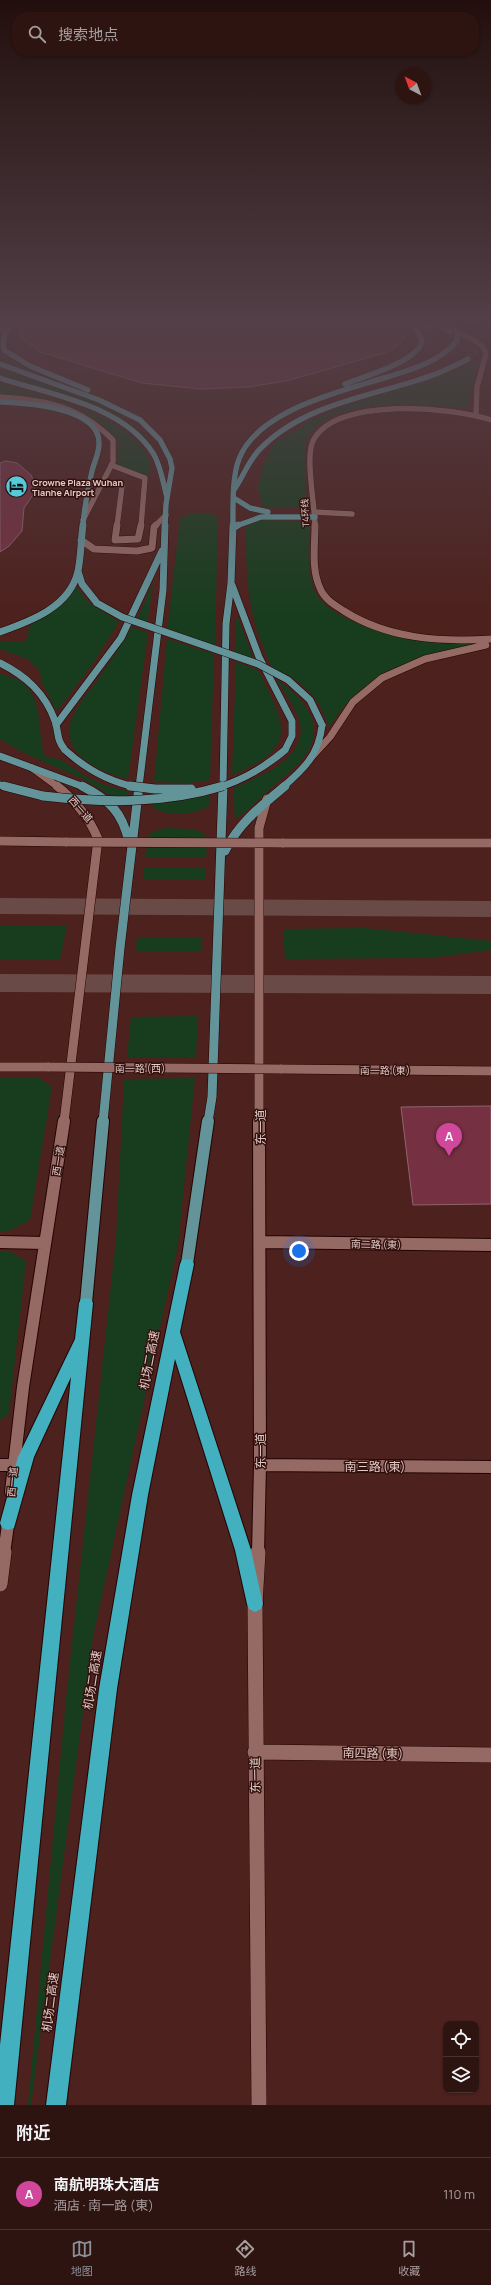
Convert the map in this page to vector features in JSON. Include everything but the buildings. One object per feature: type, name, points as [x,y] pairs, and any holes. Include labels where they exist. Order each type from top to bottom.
[{"type":"highway","name":"机场二高速","points":[[56,2102],[108,1689],[140,1495],[187,1264]]},
{"type":"highway","points":[[4,2102],[86,1303]]},
{"type":"highway","points":[[173,1331],[243,1550],[254,1604]]},
{"type":"highway","points":[[8,1524],[26,1457],[84,1334]]},
{"type":"main road","points":[[0,632],[25,623],[59,603],[69,592],[78,571],[83,520],[99,444],[98,434],[92,426],[83,420]]},
{"type":"main road","points":[[112,420],[129,429],[143,441],[153,454],[159,467],[167,497]]},
{"type":"main road","points":[[86,1303],[131,850],[163,590],[167,497],[171,482],[170,459],[155,433],[140,420]]},
{"type":"main road","points":[[187,1264],[212,1097],[222,858],[226,624],[231,583],[234,494],[239,459],[254,437],[274,420]]},
{"type":"main road","points":[[234,494],[260,450],[274,436],[300,420]]},
{"type":"main road","points":[[234,494],[241,505],[259,512],[315,515]]},
{"type":"main road","points":[[233,528],[239,523],[257,518],[315,515]]},
{"type":"main road","points":[[56,725],[121,638],[164,547]]},
{"type":"main road","points":[[78,571],[87,592],[97,603],[127,620],[231,654],[272,670],[301,689],[312,701],[319,713],[322,725],[317,748],[307,762],[267,799],[235,834],[222,858]]},
{"type":"main road","points":[[0,785],[42,796],[86,801],[139,801],[196,793],[231,784],[266,767],[285,750],[292,736],[292,721],[259,657],[231,583]]},
{"type":"main road","points":[[0,663],[19,672],[33,683],[45,698],[56,725],[57,737],[64,750],[90,772],[126,786],[175,790],[231,784]]},
{"type":"main road","points":[[0,756],[74,782],[100,797],[119,813],[126,827],[131,850]]},
{"type":"street","points":[[83,520],[104,482],[111,465],[113,440],[99,424],[93,420]]},
{"type":"street","name":"T4环线","points":[[342,420],[327,426],[318,433],[310,448],[315,515],[316,573],[319,588],[330,601],[344,612],[364,622],[410,636],[449,640],[491,639]]},
{"type":"street","points":[[104,482],[122,486],[115,540],[138,539],[140,537],[144,478],[111,465]]},
{"type":"street","points":[[81,540],[94,549],[137,551],[152,548],[154,526],[166,515]]},
{"type":"street","points":[[315,515],[352,516]]},
{"type":"street","points":[[307,762],[330,737],[353,702],[382,678],[425,659],[491,644]]},
{"type":"street","name":"西一道","points":[[0,1584],[8,1524],[13,1465],[44,1243],[67,1104],[98,839],[94,825],[74,800],[30,767]]},
{"type":"street","name":"东一道","points":[[259,2105],[254,1604],[259,1532],[260,1465],[261,1242],[259,828],[267,799]]},
{"type":"street","points":[[0,841],[491,843]]},
{"type":"street","name":"南一路 (西)","points":[[0,1067],[280,1069]]},
{"type":"street","name":"南一路 (東)","points":[[280,1069],[491,1071]]},
{"type":"street","points":[[0,1242],[44,1243]]},
{"type":"street","name":"南二路 (東)","points":[[261,1242],[491,1245]]},
{"type":"street","points":[[0,1465],[13,1465]]},
{"type":"street","name":"南三路 (東)","points":[[260,1465],[491,1467]]},
{"type":"street","name":"南四路 (東)","points":[[255,1752],[491,1754]]},
{"type":"shaded area","points":[[0,420],[491,420],[491,2105],[0,2105]]},
{"type":"green space","points":[[96,420],[108,420],[125,431],[140,445],[150,462],[149,477],[117,464],[119,442],[102,424]]},
{"type":"green space","points":[[118,420],[126,420],[142,433],[156,450],[142,435],[125,423]]},
{"type":"green space","points":[[326,420],[318,425],[307,439],[305,461],[306,506],[276,508],[262,506],[258,486],[263,466],[274,443],[310,421]]},
{"type":"green space","points":[[193,513],[208,513],[218,517],[215,646],[167,632],[180,518]]},
{"type":"green space","points":[[263,520],[296,521],[309,525],[309,564],[313,587],[320,599],[332,610],[347,619],[364,626],[401,637],[436,643],[473,645],[431,655],[392,670],[358,692],[344,707],[331,726],[328,726],[323,711],[310,692],[299,682],[272,666],[268,660],[254,621],[247,575],[246,528],[250,524]]},
{"type":"green space","points":[[152,585],[153,586],[147,624],[137,620]]},
{"type":"green space","points":[[76,586],[88,602],[119,622],[92,665],[57,711],[41,681],[40,671],[27,659],[0,649],[0,642],[26,641],[30,625],[46,615]]},
{"type":"green space","points":[[236,618],[238,618],[254,660],[235,653]]},
{"type":"green space","points":[[132,627],[148,633],[128,779],[105,772],[84,759],[76,751],[71,741],[70,729],[73,716],[78,707],[97,681]]},
{"type":"green space","points":[[167,639],[214,654],[210,780],[190,783],[154,782]]},
{"type":"green space","points":[[236,662],[258,670],[275,705],[280,720],[281,732],[278,744],[269,754],[254,765],[232,775]]},
{"type":"green space","points":[[0,674],[15,679],[25,685],[32,694],[39,715],[44,755],[61,760],[85,776],[101,783],[128,791],[129,798],[117,799],[81,778],[20,751],[0,739]]},
{"type":"green space","points":[[276,679],[287,687],[305,705],[314,727],[313,738],[309,750],[300,762],[250,808],[235,819],[233,788],[256,778],[281,764],[291,755],[298,744],[301,732],[299,719],[292,704]]},
{"type":"green space","points":[[210,795],[209,806],[188,813],[172,814],[157,810],[151,806],[151,805]]},
{"type":"green space","points":[[164,828],[194,829],[205,834],[207,839],[147,839],[150,833]]},
{"type":"green space","points":[[147,846],[207,846],[206,858],[145,857]]},
{"type":"green space","points":[[144,867],[206,867],[205,879],[143,879]]},
{"type":"green space","points":[[0,926],[67,926],[60,960],[0,959]]},
{"type":"green space","points":[[365,928],[491,941],[491,950],[430,958],[285,959],[283,929]]},
{"type":"green space","points":[[137,937],[202,938],[201,951],[136,951]]},
{"type":"green space","points":[[198,1016],[196,1057],[127,1057],[131,1017]]},
{"type":"green space","points":[[0,1077],[38,1077],[52,1087],[30,1220],[9,1231],[0,1231]]},
{"type":"green space","points":[[195,1078],[178,1245],[93,1637],[31,2105],[28,2105],[66,1699],[116,1239],[124,1079]]},
{"type":"green space","points":[[0,1252],[11,1252],[26,1261],[9,1414],[0,1420]]},
{"type":"taxiway","points":[[0,906],[491,909]]},
{"type":"taxiway","points":[[0,983],[491,985]]},
{"type":"place","name":"Crowne Plaza Wuhan Tianhe Airport","points":[[17,487]]},
{"type":"place","name":"南航明珠大酒店","points":[[449,1156]]}]
